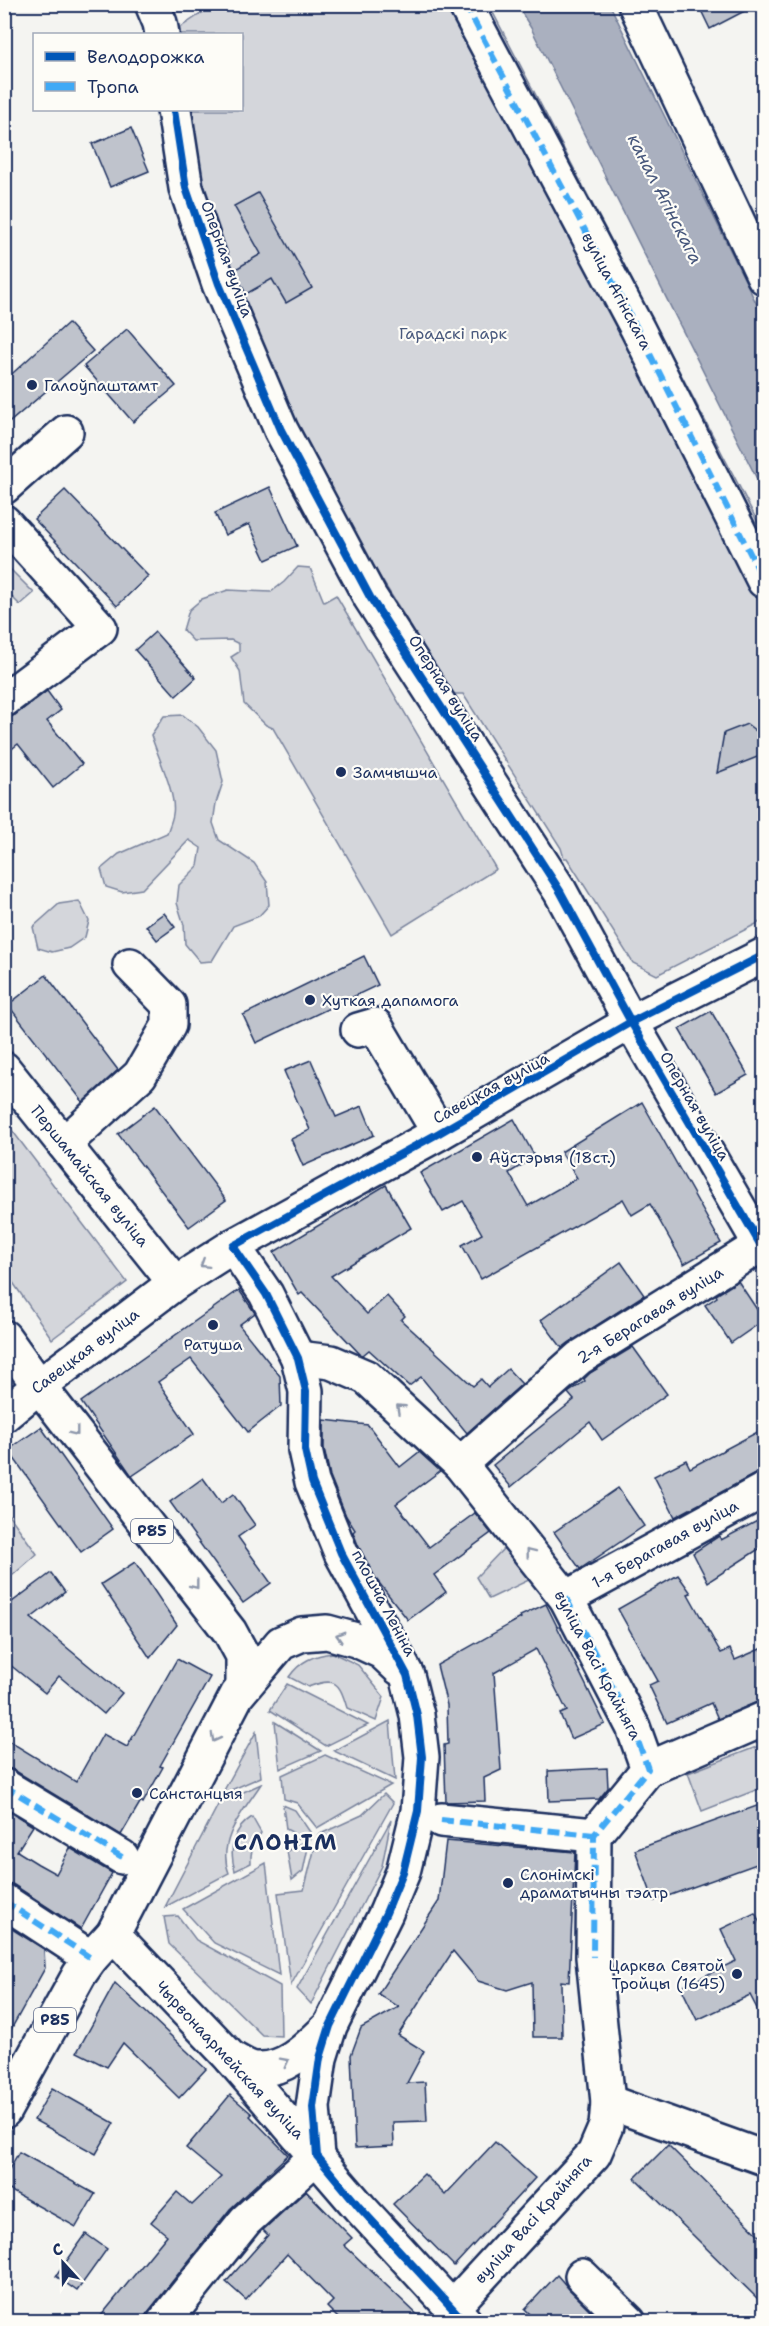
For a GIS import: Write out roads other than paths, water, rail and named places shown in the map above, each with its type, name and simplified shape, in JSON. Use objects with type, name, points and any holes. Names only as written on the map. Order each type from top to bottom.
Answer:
[{"type":"street","points":[[152,4],[162,33]]},
{"type":"street","name":"вуліца Агінскага","points":[[465,4],[637,328],[765,581]]},
{"type":"street","points":[[635,4],[765,278]]},
{"type":"street","name":"Оперная вуліца","points":[[174,111],[186,188],[219,284],[281,430],[370,597],[560,891],[631,1022],[763,1246]]},
{"type":"street","points":[[4,488],[66,432]]},
{"type":"street","points":[[4,522],[100,628],[4,700]]},
{"type":"street","name":"Савецкая вуліца","points":[[4,1415],[175,1283],[233,1246],[439,1133],[631,1022],[765,956]]},
{"type":"street","points":[[64,1144],[140,1075],[169,1025],[169,1005],[130,964]]},
{"type":"street","points":[[358,1030],[375,1025],[439,1133]]},
{"type":"street","name":"Першамайская вуліца","points":[[4,1069],[175,1283]]},
{"type":"street","name":"плошча Леніна","points":[[233,1246],[266,1294],[298,1358],[306,1391],[305,1450],[312,1482],[341,1553],[407,1675],[417,1715],[422,1757],[418,1811],[398,1882],[386,1913],[330,2026],[320,2058],[313,2107],[317,2156]]},
{"type":"street","name":"2-я Берагавая вуліца","points":[[460,1464],[579,1358],[763,1246]]},
{"type":"street","name":"Р85","points":[[4,1337],[39,1386],[230,1632],[243,1656],[243,1687]]},
{"type":"street","name":"вуліца Васі Крайняга","points":[[298,1358],[331,1362],[366,1377],[460,1464],[566,1598],[633,1727],[648,1769]]},
{"type":"street","name":"1-я Берагавая вуліца","points":[[566,1598],[765,1490]]},
{"type":"street","name":"плошча Леніна","points":[[113,1934],[243,1687],[281,1643],[302,1634],[327,1632],[356,1640],[382,1652],[407,1675]]},
{"type":"street","points":[[441,1820],[594,1835],[648,1769],[765,1719]]},
{"type":"street","points":[[4,1786],[122,1857]]},
{"type":"street","name":"вуліца Васі Крайняга","points":[[458,2315],[594,2154],[606,2126],[608,2102],[593,1957],[594,1835]]},
{"type":"street","points":[[4,1901],[91,1958]]},
{"type":"street","name":"Р85","points":[[4,2111],[91,1958],[113,1934]]},
{"type":"street","name":"Чырвонаармейская вуліца","points":[[113,1934],[231,2058],[360,2208],[458,2315]]},
{"type":"street","name":"плошча Леніна","points":[[231,2058],[255,2069],[273,2068],[300,2055],[330,2026]]},
{"type":"street","points":[[608,2102],[765,2158]]},
{"type":"street","points":[[164,2322],[245,2221],[317,2156]]},
{"type":"street","points":[[582,2276],[629,2322]]},
{"type":"water","name":"канал Агінскага","points":[[517,5],[610,5],[764,319],[764,493],[531,28]]},
{"type":"place","name":"Галоўпаштамт","points":[[32,385]]},
{"type":"place","name":"Замчышча","points":[[341,772]]},
{"type":"place","name":"Хуткая дапамога","points":[[310,1000]]},
{"type":"place","name":"Аўстэрыя (18ст.)","points":[[477,1157]]},
{"type":"place","name":"Ратуша","points":[[213,1325]]},
{"type":"place","name":"Санстанцыя","points":[[137,1793]]},
{"type":"place","name":"Слонімскі драматычны тэатр","points":[[508,1883]]},
{"type":"place","name":"Царква Святой Тройцы (1645)","points":[[737,1974]]},
{"type":"district","name":"СЛОНІМ","points":[[286,1842]]},
{"type":"park label","name":"Гарадскі парк","points":[[453,333]]}]
